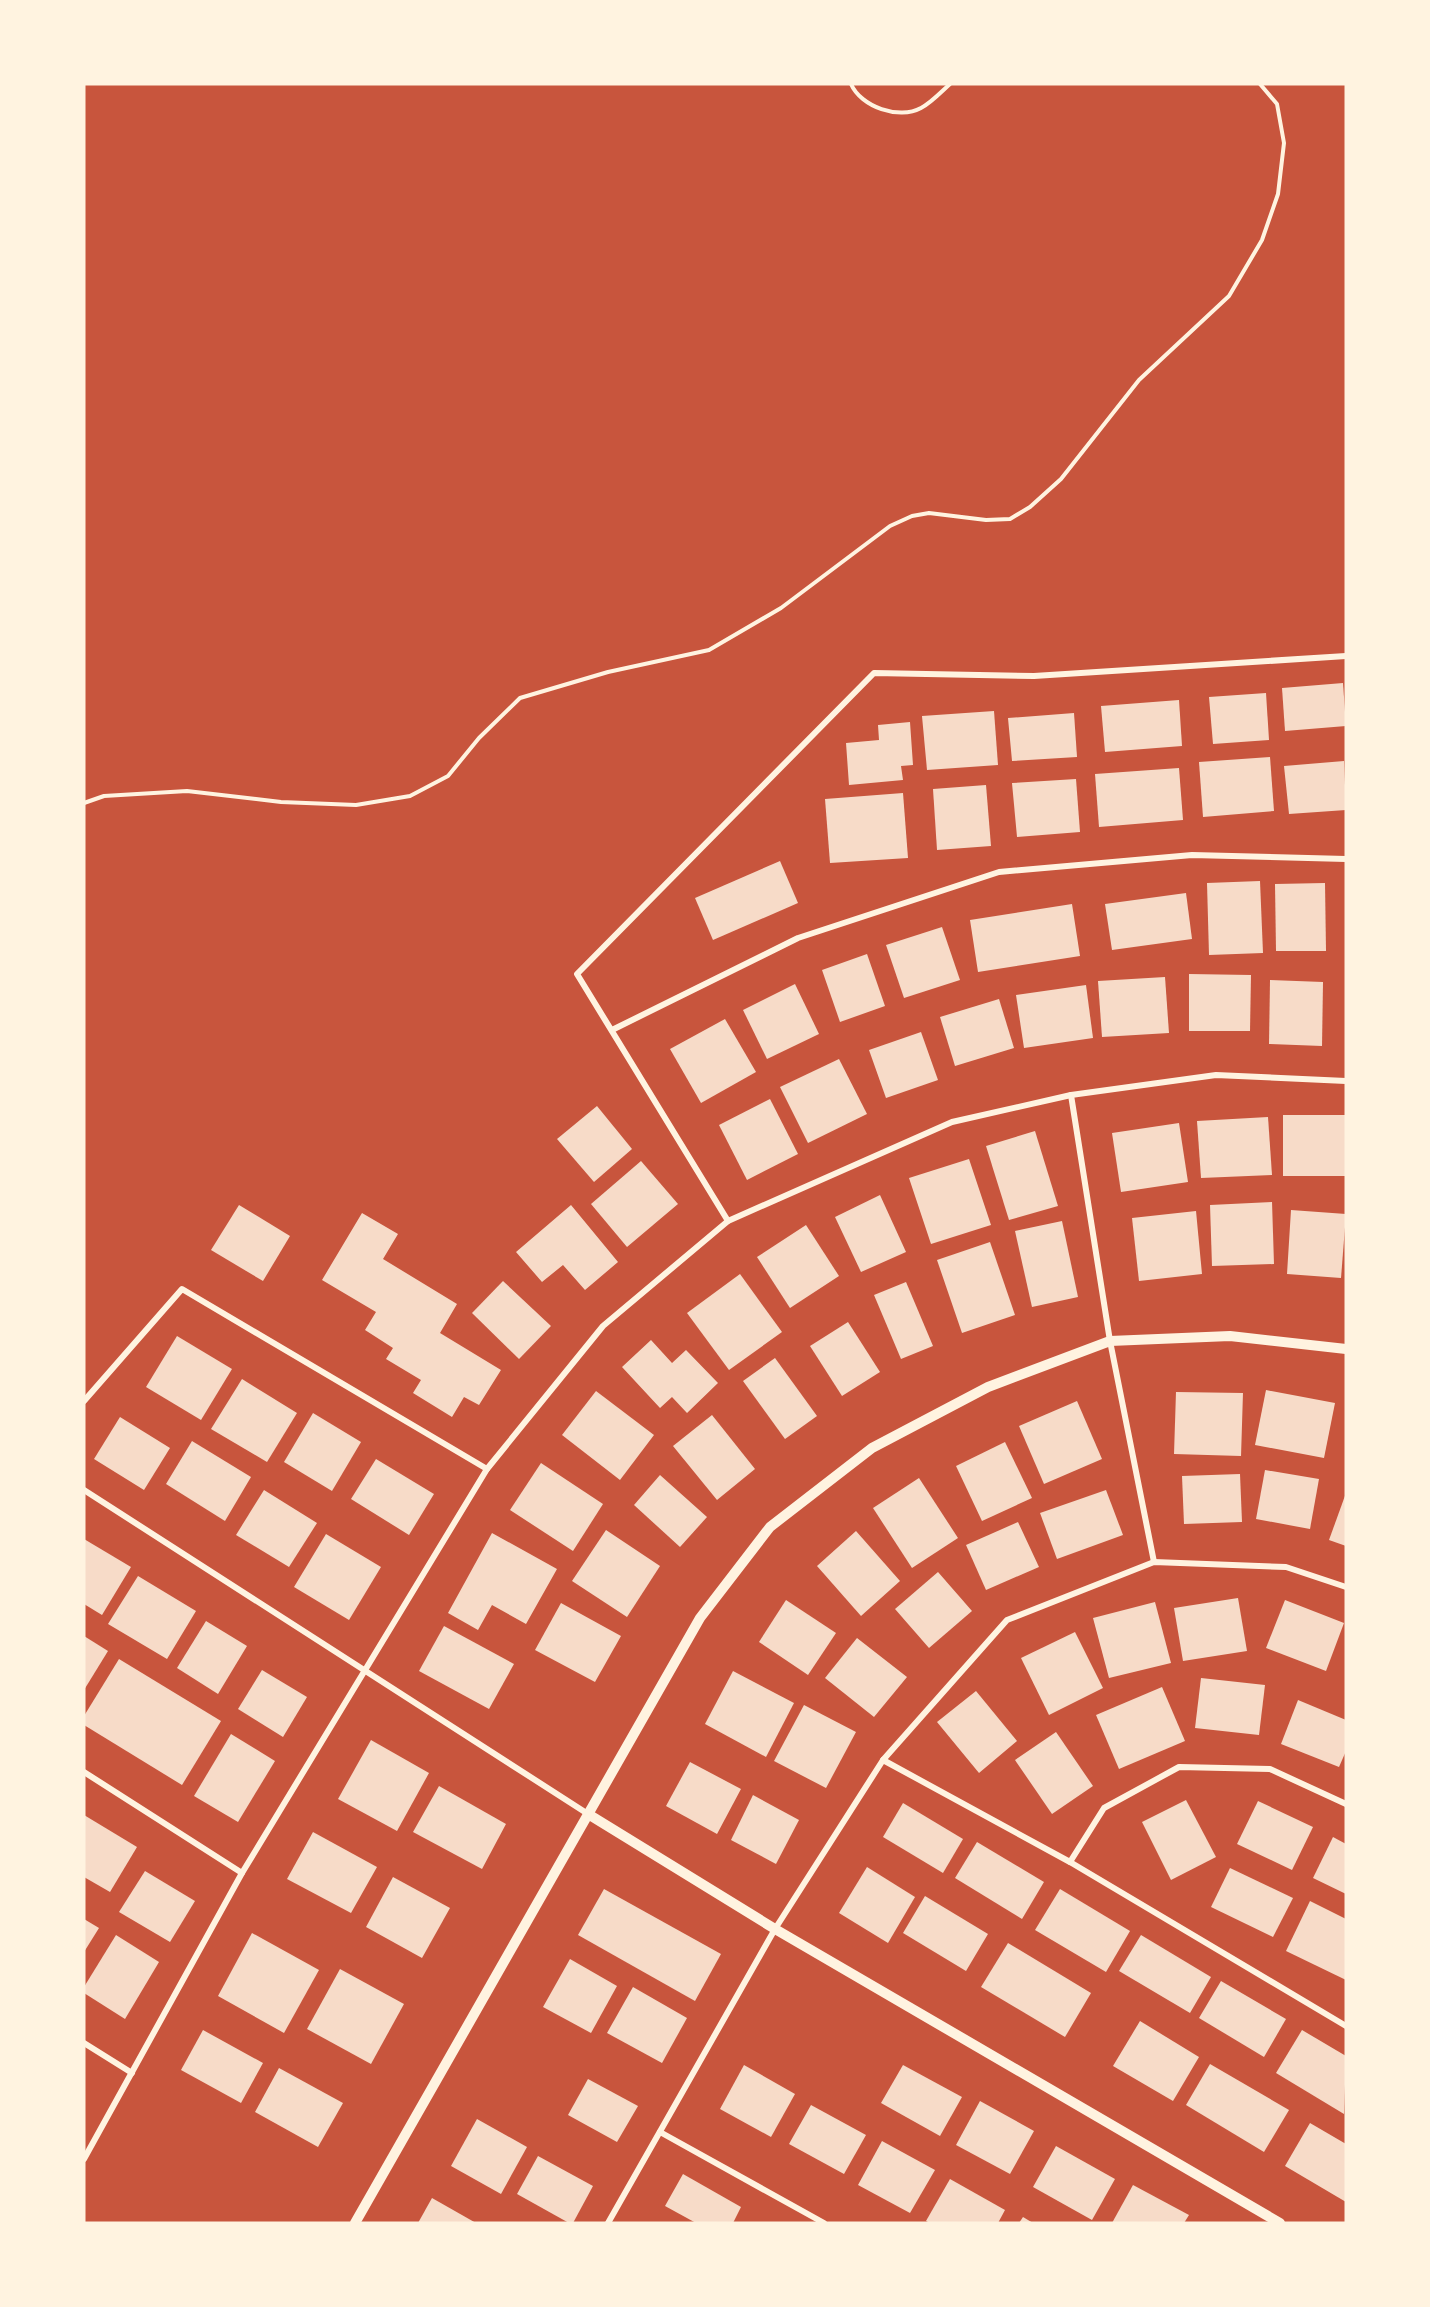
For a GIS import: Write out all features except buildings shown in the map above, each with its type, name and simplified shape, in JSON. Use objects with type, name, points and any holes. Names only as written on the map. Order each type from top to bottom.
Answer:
[{"type":"street","points":[[728,1221],[577,974],[874,673],[1034,676],[1346,656]]},
{"type":"street","points":[[612,1030],[798,938],[999,872],[1192,855],[1346,859]]},
{"type":"street","points":[[84,2159],[242,1874],[487,1468],[603,1326],[728,1221],[952,1122],[1071,1095],[1216,1075],[1346,1082]]},
{"type":"street","points":[[1071,1095],[1110,1341],[1154,1562]]},
{"type":"street","points":[[84,1401],[182,1289],[487,1468]]},
{"type":"street","points":[[355,2223],[700,1618],[770,1527],[872,1448],[988,1387],[1110,1341],[1230,1336],[1346,1349]]},
{"type":"street","points":[[84,1490],[588,1814],[775,1929],[1280,2223]]},
{"type":"street","points":[[608,2223],[775,1929],[883,1760],[1007,1620],[1154,1562],[1286,1567],[1346,1587]]},
{"type":"street","points":[[883,1760],[1070,1862],[1346,2026]]},
{"type":"street","points":[[1070,1862],[1104,1808],[1179,1767],[1270,1768],[1346,1804]]},
{"type":"street","points":[[84,1772],[242,1874]]},
{"type":"street","points":[[84,2043],[132,2073]]},
{"type":"street","points":[[660,2132],[824,2223]]},
{"type":"path","points":[[851,84],[855,93],[874,106],[901,114],[921,108],[950,84]]},
{"type":"path","points":[[84,802],[104,796],[187,790],[281,802],[356,805],[410,796],[448,776],[479,738],[520,698],[608,672],[709,650],[781,608],[897,522],[929,513],[986,520],[1010,519],[1030,507],[1060,479],[1140,380],[1228,296],[1262,240],[1278,194],[1284,143],[1277,104],[1260,84]]}]
